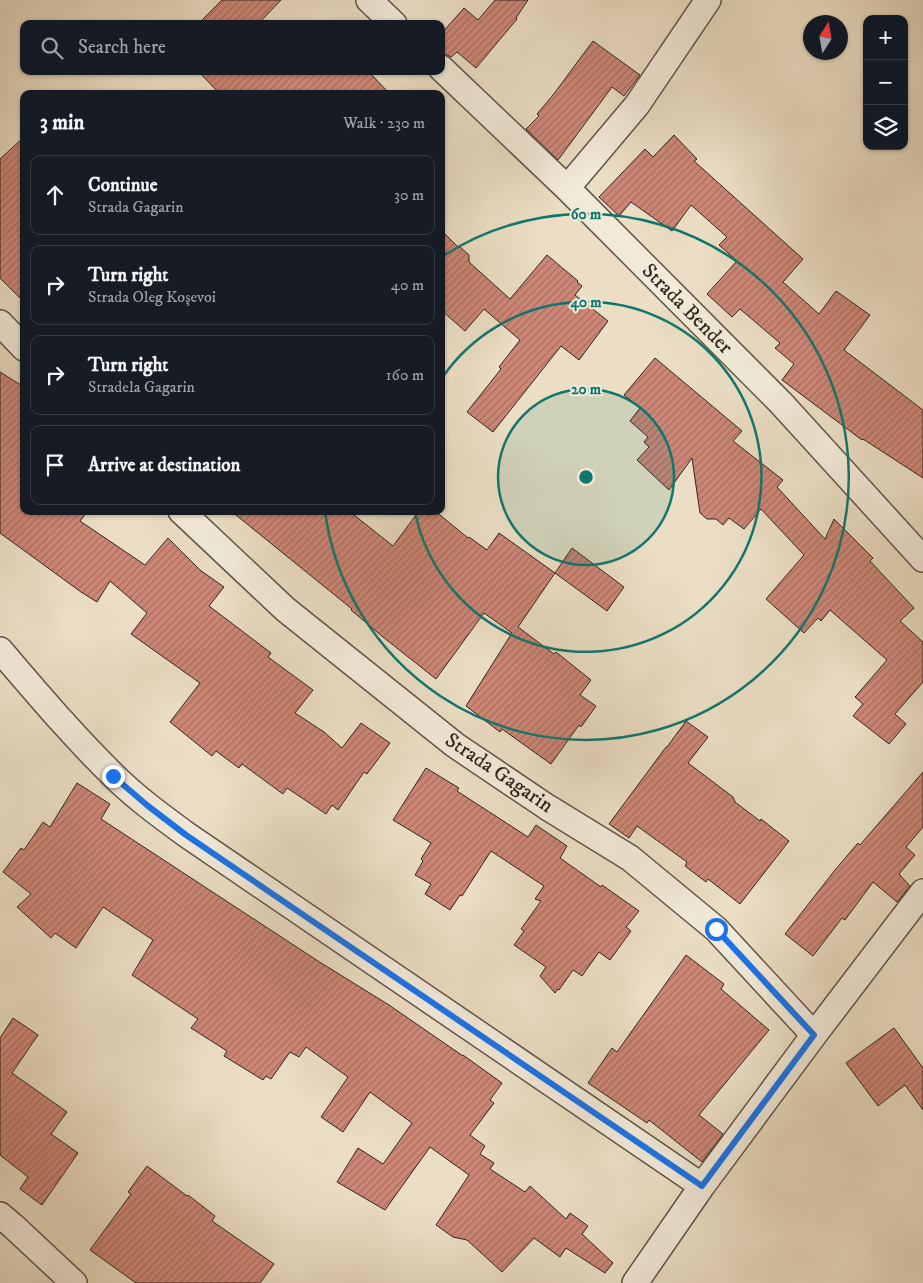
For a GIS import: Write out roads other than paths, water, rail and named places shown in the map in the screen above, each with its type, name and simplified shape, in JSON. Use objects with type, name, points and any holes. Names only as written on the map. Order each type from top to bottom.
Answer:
[{"type":"street","points":[[369,0],[390,20]]},
{"type":"street","points":[[567,188],[636,105],[708,0]]},
{"type":"street","name":"Strada Bender","points":[[445,72],[567,188],[781,404],[923,559]]},
{"type":"street","points":[[0,324],[20,344]]},
{"type":"street","name":"Strada Gagarin","points":[[186,515],[285,609],[455,745],[630,858],[695,911],[716,929],[814,1035]]},
{"type":"street","points":[[0,650],[64,724],[113,776],[148,806],[186,835],[702,1186]]},
{"type":"street","points":[[635,1283],[702,1186],[923,892]]},
{"type":"street","points":[[0,1215],[74,1283]]}]
